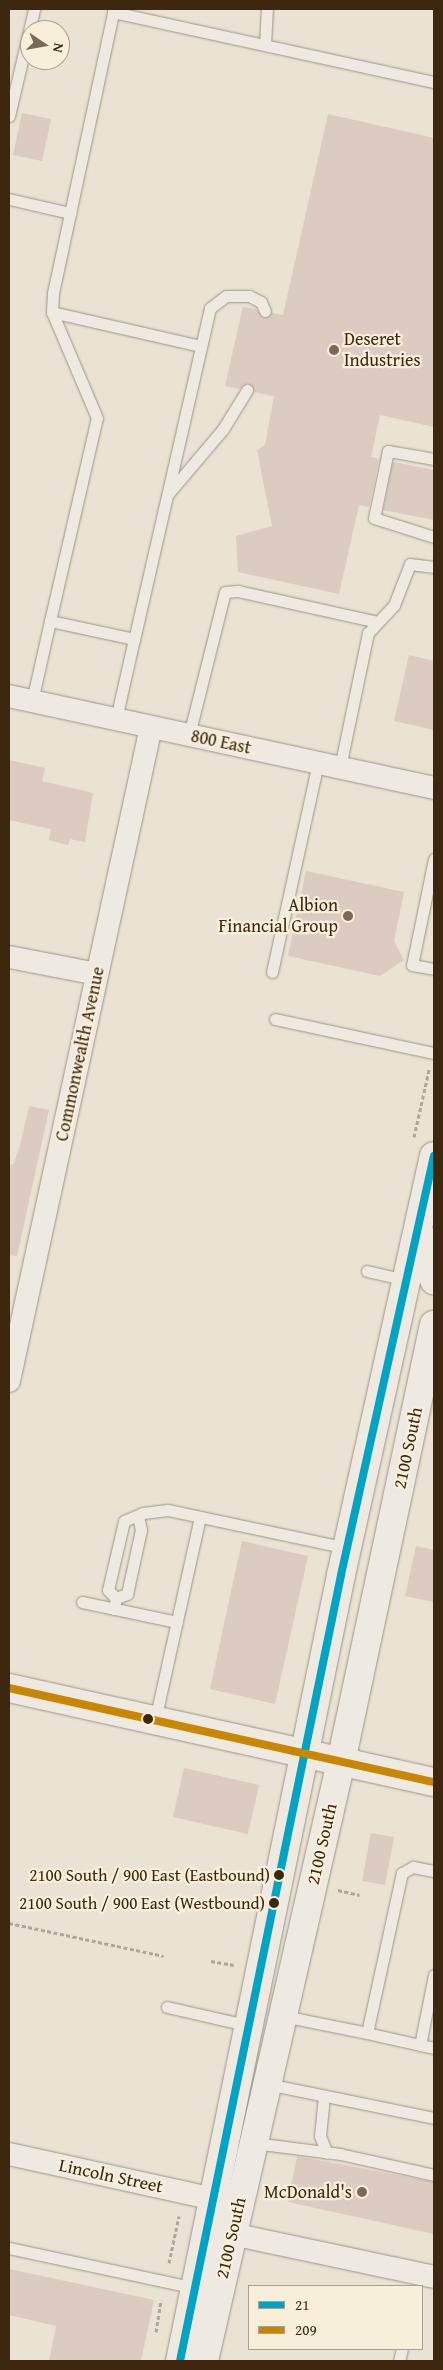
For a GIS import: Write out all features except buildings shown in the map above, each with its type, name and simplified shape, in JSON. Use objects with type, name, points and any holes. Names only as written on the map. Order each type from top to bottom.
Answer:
[{"type":"main road","name":"2100 South","points":[[180,2361],[252,2026],[304,1754],[347,1548],[434,1156]]},
{"type":"main road","points":[[434,1242],[430,1266],[434,1280]]},
{"type":"main road","points":[[394,1512],[384,1497],[385,1475],[419,1310],[406,1280]]},
{"type":"main road","name":"2100 South","points":[[204,2361],[341,1762],[434,1325]]},
{"type":"main road","points":[[9,1688],[434,1782]]},
{"type":"main road","points":[[214,2199],[223,2213],[218,2257],[223,2275]]},
{"type":"street","name":"800 East","points":[[9,696],[434,788]]},
{"type":"street","name":"Commonwealth Avenue","points":[[9,1381],[151,726]]},
{"type":"street","points":[[9,956],[97,974]]},
{"type":"street","name":"Lincoln Street","points":[[9,2154],[214,2199]]},
{"type":"street","points":[[232,2234],[422,2279]]},
{"type":"lane","points":[[9,116],[34,9]]},
{"type":"lane","points":[[265,45],[267,9]]},
{"type":"lane","points":[[32,701],[96,418],[52,312],[70,213],[113,12],[434,82]]},
{"type":"lane","points":[[9,199],[70,213]]},
{"type":"lane","points":[[116,719],[210,308],[226,296],[249,296],[262,302],[266,311]]},
{"type":"lane","points":[[52,312],[200,346]]},
{"type":"lane","points":[[167,495],[223,429],[247,390]]},
{"type":"lane","points":[[434,459],[388,451],[374,518],[434,537]]},
{"type":"lane","points":[[340,767],[368,633],[394,605],[410,564],[434,567]]},
{"type":"lane","points":[[189,735],[225,592],[238,590],[378,622]]},
{"type":"lane","points":[[50,621],[134,638]]},
{"type":"lane","points":[[272,972],[318,763]]},
{"type":"lane","points":[[434,859],[412,965],[434,970]]},
{"type":"lane","points":[[275,1019],[434,1053]]},
{"type":"lane","points":[[367,1271],[406,1280]]},
{"type":"lane","points":[[115,1604],[108,1590],[124,1521],[138,1516],[168,1510],[347,1548]]},
{"type":"lane","points":[[115,1604],[127,1594],[141,1530],[138,1516]]},
{"type":"lane","points":[[155,1720],[200,1517]]},
{"type":"lane","points":[[82,1602],[115,1604],[177,1622]]},
{"type":"lane","points":[[367,2033],[402,1872],[413,1867],[434,1871]]},
{"type":"lane","points":[[420,2045],[434,1976]]},
{"type":"lane","points":[[167,2007],[252,2026]]},
{"type":"lane","points":[[283,2016],[434,2048]]},
{"type":"lane","points":[[267,2084],[434,2118]]},
{"type":"lane","points":[[324,2096],[320,2136],[327,2153]]},
{"type":"lane","points":[[253,2142],[327,2153],[434,2175]]},
{"type":"lane","points":[[9,2248],[195,2288]]},
{"type":"path","points":[[337,1890],[359,1895]]},
{"type":"path","points":[[9,1923],[164,1956]]},
{"type":"path","points":[[211,1960],[234,1965]]},
{"type":"path","points":[[168,2266],[181,2210]]},
{"type":"path","points":[[156,2331],[162,2295]]},
{"type":"transit line","name":"21","points":[[180,2361],[341,1575],[434,1156]]},
{"type":"transit line","name":"209","points":[[9,1688],[434,1782]]},
{"type":"place","name":"Deseret Industries","points":[[334,350]]},
{"type":"place","name":"Albion Financial Group","points":[[348,916]]},
{"type":"place","name":"2100 South / 900 East (Eastbound)","points":[[279,1875]]},
{"type":"place","name":"2100 South / 900 East (Westbound)","points":[[274,1903]]},
{"type":"place","name":"McDonald's","points":[[362,2192]]}]
